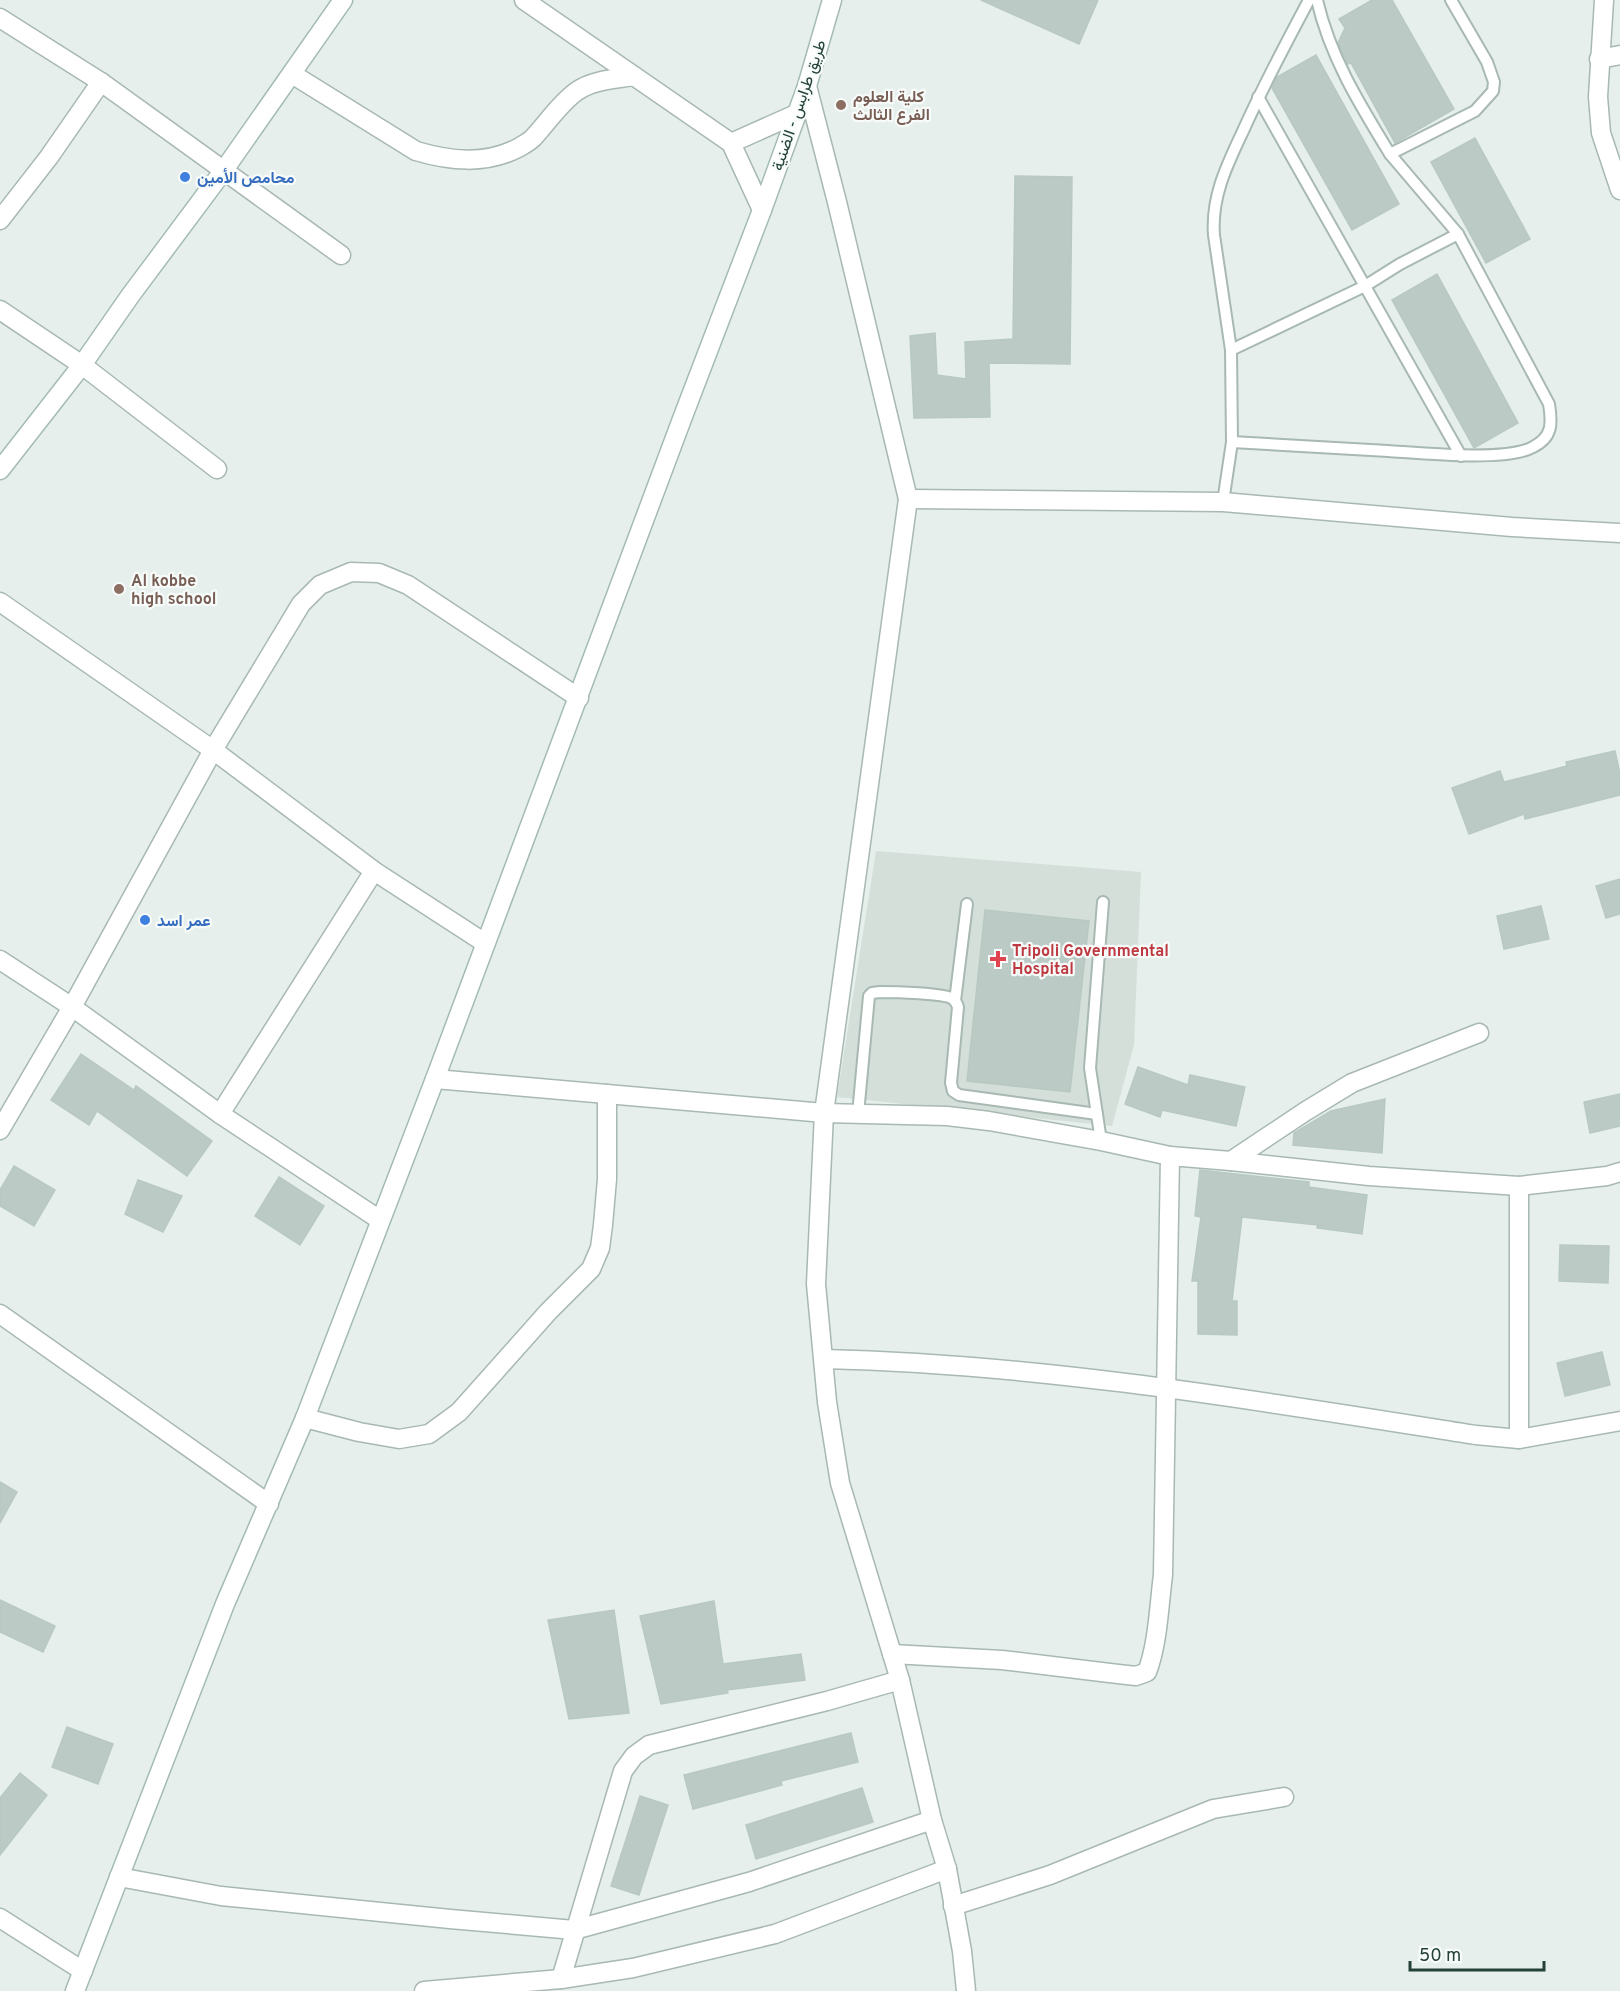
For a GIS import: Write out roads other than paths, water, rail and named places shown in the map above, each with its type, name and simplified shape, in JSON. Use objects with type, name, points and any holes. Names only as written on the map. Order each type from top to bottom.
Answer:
[{"type":"street","points":[[0,470],[82,365],[130,296],[224,170],[343,0]]},
{"type":"street","points":[[524,0],[731,143],[762,210]]},
{"type":"street","name":"طريق طرابس - الضنية","points":[[75,1991],[225,1604],[305,1418],[435,1079],[762,210],[807,86],[832,0]]},
{"type":"street","points":[[1604,0],[1598,97],[1601,133],[1620,190]]},
{"type":"street","points":[[0,18],[101,82],[341,255]]},
{"type":"street","points":[[1599,59],[1620,55]]},
{"type":"street","points":[[292,74],[416,151],[461,160],[483,159],[507,153],[531,140],[558,108],[578,90],[597,82],[634,76]]},
{"type":"street","points":[[0,220],[49,157],[101,82]]},
{"type":"street","points":[[807,86],[908,499],[824,1113],[816,1284],[826,1402],[840,1483],[900,1680],[932,1820],[947,1869],[962,1951],[966,1991]]},
{"type":"street","points":[[731,143],[796,114]]},
{"type":"street","points":[[0,310],[82,365],[217,469]]},
{"type":"street","points":[[908,499],[1223,502],[1512,527],[1620,533]]},
{"type":"street","points":[[0,1130],[72,1007],[213,750],[301,604],[320,585],[351,572],[379,573],[408,585],[579,698]]},
{"type":"street","points":[[0,602],[213,750],[374,871],[485,943]]},
{"type":"street","points":[[220,1114],[374,871]]},
{"type":"street","points":[[0,960],[72,1007],[220,1114],[380,1220]]},
{"type":"street","points":[[1231,1161],[1352,1083],[1479,1033]]},
{"type":"street","points":[[435,1079],[824,1113],[947,1116],[1101,1141],[1170,1156],[1369,1176],[1519,1186],[1607,1176],[1620,1172]]},
{"type":"street","points":[[305,1418],[359,1432],[399,1439],[429,1434],[459,1412],[548,1312],[591,1269],[600,1248],[603,1225],[607,1179],[607,1094]]},
{"type":"street","points":[[892,1654],[1002,1659],[1136,1676],[1147,1672],[1154,1644],[1163,1575],[1170,1156]]},
{"type":"street","points":[[1519,1186],[1519,1439]]},
{"type":"street","points":[[0,1314],[269,1503]]},
{"type":"street","points":[[824,1359],[897,1361],[1055,1375],[1165,1389],[1476,1436],[1519,1439],[1620,1421]]},
{"type":"street","points":[[561,1979],[623,1771],[634,1756],[649,1745],[827,1701],[900,1680]]},
{"type":"street","points":[[953,1906],[1050,1875],[1213,1809],[1284,1797]]},
{"type":"street","points":[[119,1877],[221,1896],[574,1930],[749,1882],[932,1820]]},
{"type":"street","points":[[424,1991],[561,1979],[633,1968],[775,1934],[947,1869]]},
{"type":"street","points":[[0,1918],[83,1971]]},
{"type":"lane","points":[[1223,502],[1232,442],[1231,350],[1213,218],[1222,178],[1258,97],[1309,0]]},
{"type":"lane","points":[[1232,442],[1461,456],[1515,453],[1533,448],[1546,437],[1552,422],[1549,404],[1458,234],[1390,154],[1349,86],[1321,20],[1317,0]]},
{"type":"lane","points":[[1390,154],[1475,111],[1493,91],[1492,72],[1451,0]]},
{"type":"lane","points":[[1258,97],[1461,456]]},
{"type":"lane","points":[[1231,350],[1365,286],[1400,264],[1458,234]]},
{"type":"lane","points":[[1101,1141],[1090,1068],[1103,902]]},
{"type":"lane","points":[[967,904],[956,1001],[958,1007],[951,1083],[953,1091],[959,1095],[1097,1114]]},
{"type":"lane","points":[[858,1114],[869,996],[880,992],[904,993],[952,998],[956,1001]]},
{"type":"place","name":"كلية العلوم الفرع الثالث","points":[[841,105]]},
{"type":"place","name":"محامص الأمين","points":[[185,177]]},
{"type":"place","name":"Al kobbe high school","points":[[119,589]]},
{"type":"place","name":"عمر اسد","points":[[145,920]]},
{"type":"place","name":"Tripoli Governmental Hospital","points":[[998,959]]}]
